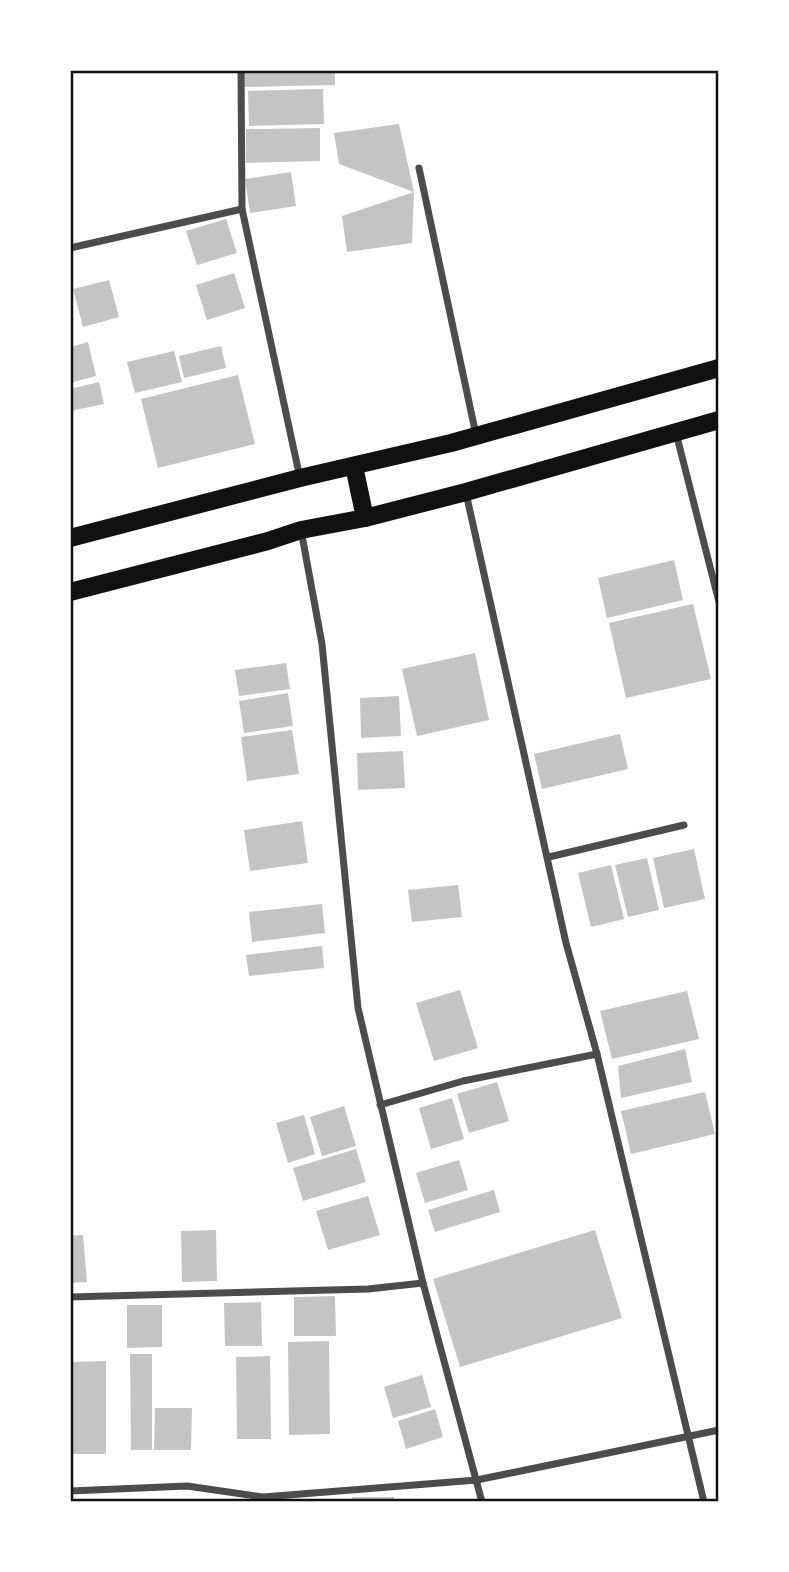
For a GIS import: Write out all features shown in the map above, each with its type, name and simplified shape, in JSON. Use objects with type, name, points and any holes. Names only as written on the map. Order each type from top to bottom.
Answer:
[{"type":"main road","points":[[70,538],[300,478],[476,436],[719,368]]},
{"type":"main road","points":[[70,592],[301,530],[365,518],[466,492],[719,420]]},
{"type":"main road","points":[[354,466],[365,518]]},
{"type":"street","points":[[241,70],[242,209],[300,478]]},
{"type":"street","points":[[419,168],[476,436]]},
{"type":"street","points":[[70,248],[242,209]]},
{"type":"street","points":[[676,432],[719,602]]},
{"type":"street","points":[[466,492],[566,943],[597,1054],[705,1502]]},
{"type":"street","points":[[301,530],[321,644],[358,1008],[423,1283],[482,1502]]},
{"type":"street","points":[[549,857],[684,825]]},
{"type":"street","points":[[380,1105],[463,1081],[597,1054]]},
{"type":"street","points":[[70,1297],[368,1289],[423,1283]]},
{"type":"street","points":[[70,1490],[187,1486],[263,1497],[477,1480],[719,1430]]},
{"type":"building","points":[[244,70],[335,70],[335,85],[244,87]]},
{"type":"building","points":[[323,89],[324,124],[249,126],[248,91]]},
{"type":"building","points":[[399,124],[414,192],[339,164],[334,133]]},
{"type":"building","points":[[320,128],[320,161],[246,163],[246,129]]},
{"type":"building","points":[[291,172],[296,206],[250,213],[245,179]]},
{"type":"building","points":[[414,192],[412,243],[347,252],[342,216]]},
{"type":"building","points":[[226,219],[237,253],[197,265],[186,231]]},
{"type":"building","points":[[234,273],[245,308],[207,320],[196,285]]},
{"type":"building","points":[[109,280],[119,317],[83,327],[73,289]]},
{"type":"building","points":[[88,342],[96,376],[70,383],[70,347]]},
{"type":"building","points":[[221,346],[226,368],[184,378],[179,356]]},
{"type":"building","points":[[174,351],[182,382],[135,393],[127,362]]},
{"type":"building","points":[[238,375],[255,444],[158,468],[141,399]]},
{"type":"building","points":[[99,382],[104,404],[70,411],[70,389]]},
{"type":"building","points":[[674,560],[683,600],[607,618],[598,578]]},
{"type":"building","points":[[693,604],[711,679],[626,698],[609,623]]},
{"type":"building","points":[[475,653],[489,720],[417,736],[402,669]]},
{"type":"building","points":[[286,663],[290,689],[239,696],[235,670]]},
{"type":"building","points":[[288,693],[293,726],[244,733],[239,701]]},
{"type":"building","points":[[399,696],[401,736],[361,738],[360,698]]},
{"type":"building","points":[[292,730],[299,774],[247,781],[241,737]]},
{"type":"building","points":[[620,734],[628,769],[542,789],[534,754]]},
{"type":"building","points":[[403,751],[405,788],[358,790],[357,753]]},
{"type":"building","points":[[302,821],[308,863],[250,871],[244,830]]},
{"type":"building","points":[[694,849],[705,899],[664,908],[653,858]]},
{"type":"building","points":[[647,858],[659,910],[628,917],[615,865]]},
{"type":"building","points":[[611,865],[624,919],[591,927],[578,873]]},
{"type":"building","points":[[458,885],[462,917],[412,922],[408,890]]},
{"type":"building","points":[[322,904],[325,933],[252,942],[249,912]]},
{"type":"building","points":[[322,946],[324,968],[249,976],[246,955]]},
{"type":"building","points":[[460,990],[478,1048],[434,1061],[416,1003]]},
{"type":"building","points":[[687,991],[699,1039],[612,1059],[600,1011]]},
{"type":"building","points":[[685,1049],[692,1082],[621,1098],[618,1066]]},
{"type":"building","points":[[497,1082],[509,1121],[469,1133],[457,1094]]},
{"type":"building","points":[[705,1092],[715,1134],[631,1154],[621,1111]]},
{"type":"building","points":[[452,1098],[464,1139],[431,1149],[419,1108]]},
{"type":"building","points":[[344,1106],[356,1146],[322,1156],[310,1117]]},
{"type":"building","points":[[304,1115],[315,1154],[288,1163],[276,1123]]},
{"type":"building","points":[[356,1149],[366,1182],[303,1201],[293,1168]]},
{"type":"building","points":[[459,1160],[468,1190],[425,1203],[416,1173]]},
{"type":"building","points":[[494,1190],[500,1212],[435,1232],[428,1210]]},
{"type":"building","points":[[368,1196],[380,1235],[328,1250],[316,1211]]},
{"type":"building","points":[[216,1230],[217,1281],[182,1282],[181,1231]]},
{"type":"building","points":[[595,1230],[622,1318],[460,1367],[433,1279]]},
{"type":"building","points":[[83,1235],[87,1282],[70,1283],[70,1236]]},
{"type":"building","points":[[335,1296],[336,1336],[294,1336],[294,1297]]},
{"type":"building","points":[[261,1302],[262,1346],[225,1346],[224,1303]]},
{"type":"building","points":[[127,1305],[162,1305],[162,1347],[127,1348]]},
{"type":"building","points":[[329,1341],[330,1434],[289,1435],[288,1342]]},
{"type":"building","points":[[130,1354],[152,1354],[152,1450],[131,1450]]},
{"type":"building","points":[[270,1356],[271,1439],[237,1439],[236,1357]]},
{"type":"building","points":[[106,1361],[106,1454],[70,1454],[70,1362]]},
{"type":"building","points":[[422,1375],[431,1407],[393,1418],[384,1387]]},
{"type":"building","points":[[155,1408],[192,1408],[191,1450],[154,1450]]},
{"type":"building","points":[[435,1409],[443,1437],[406,1449],[398,1421]]},
{"type":"building","points":[[352,1497],[394,1497],[394,1502],[352,1502]]}]
